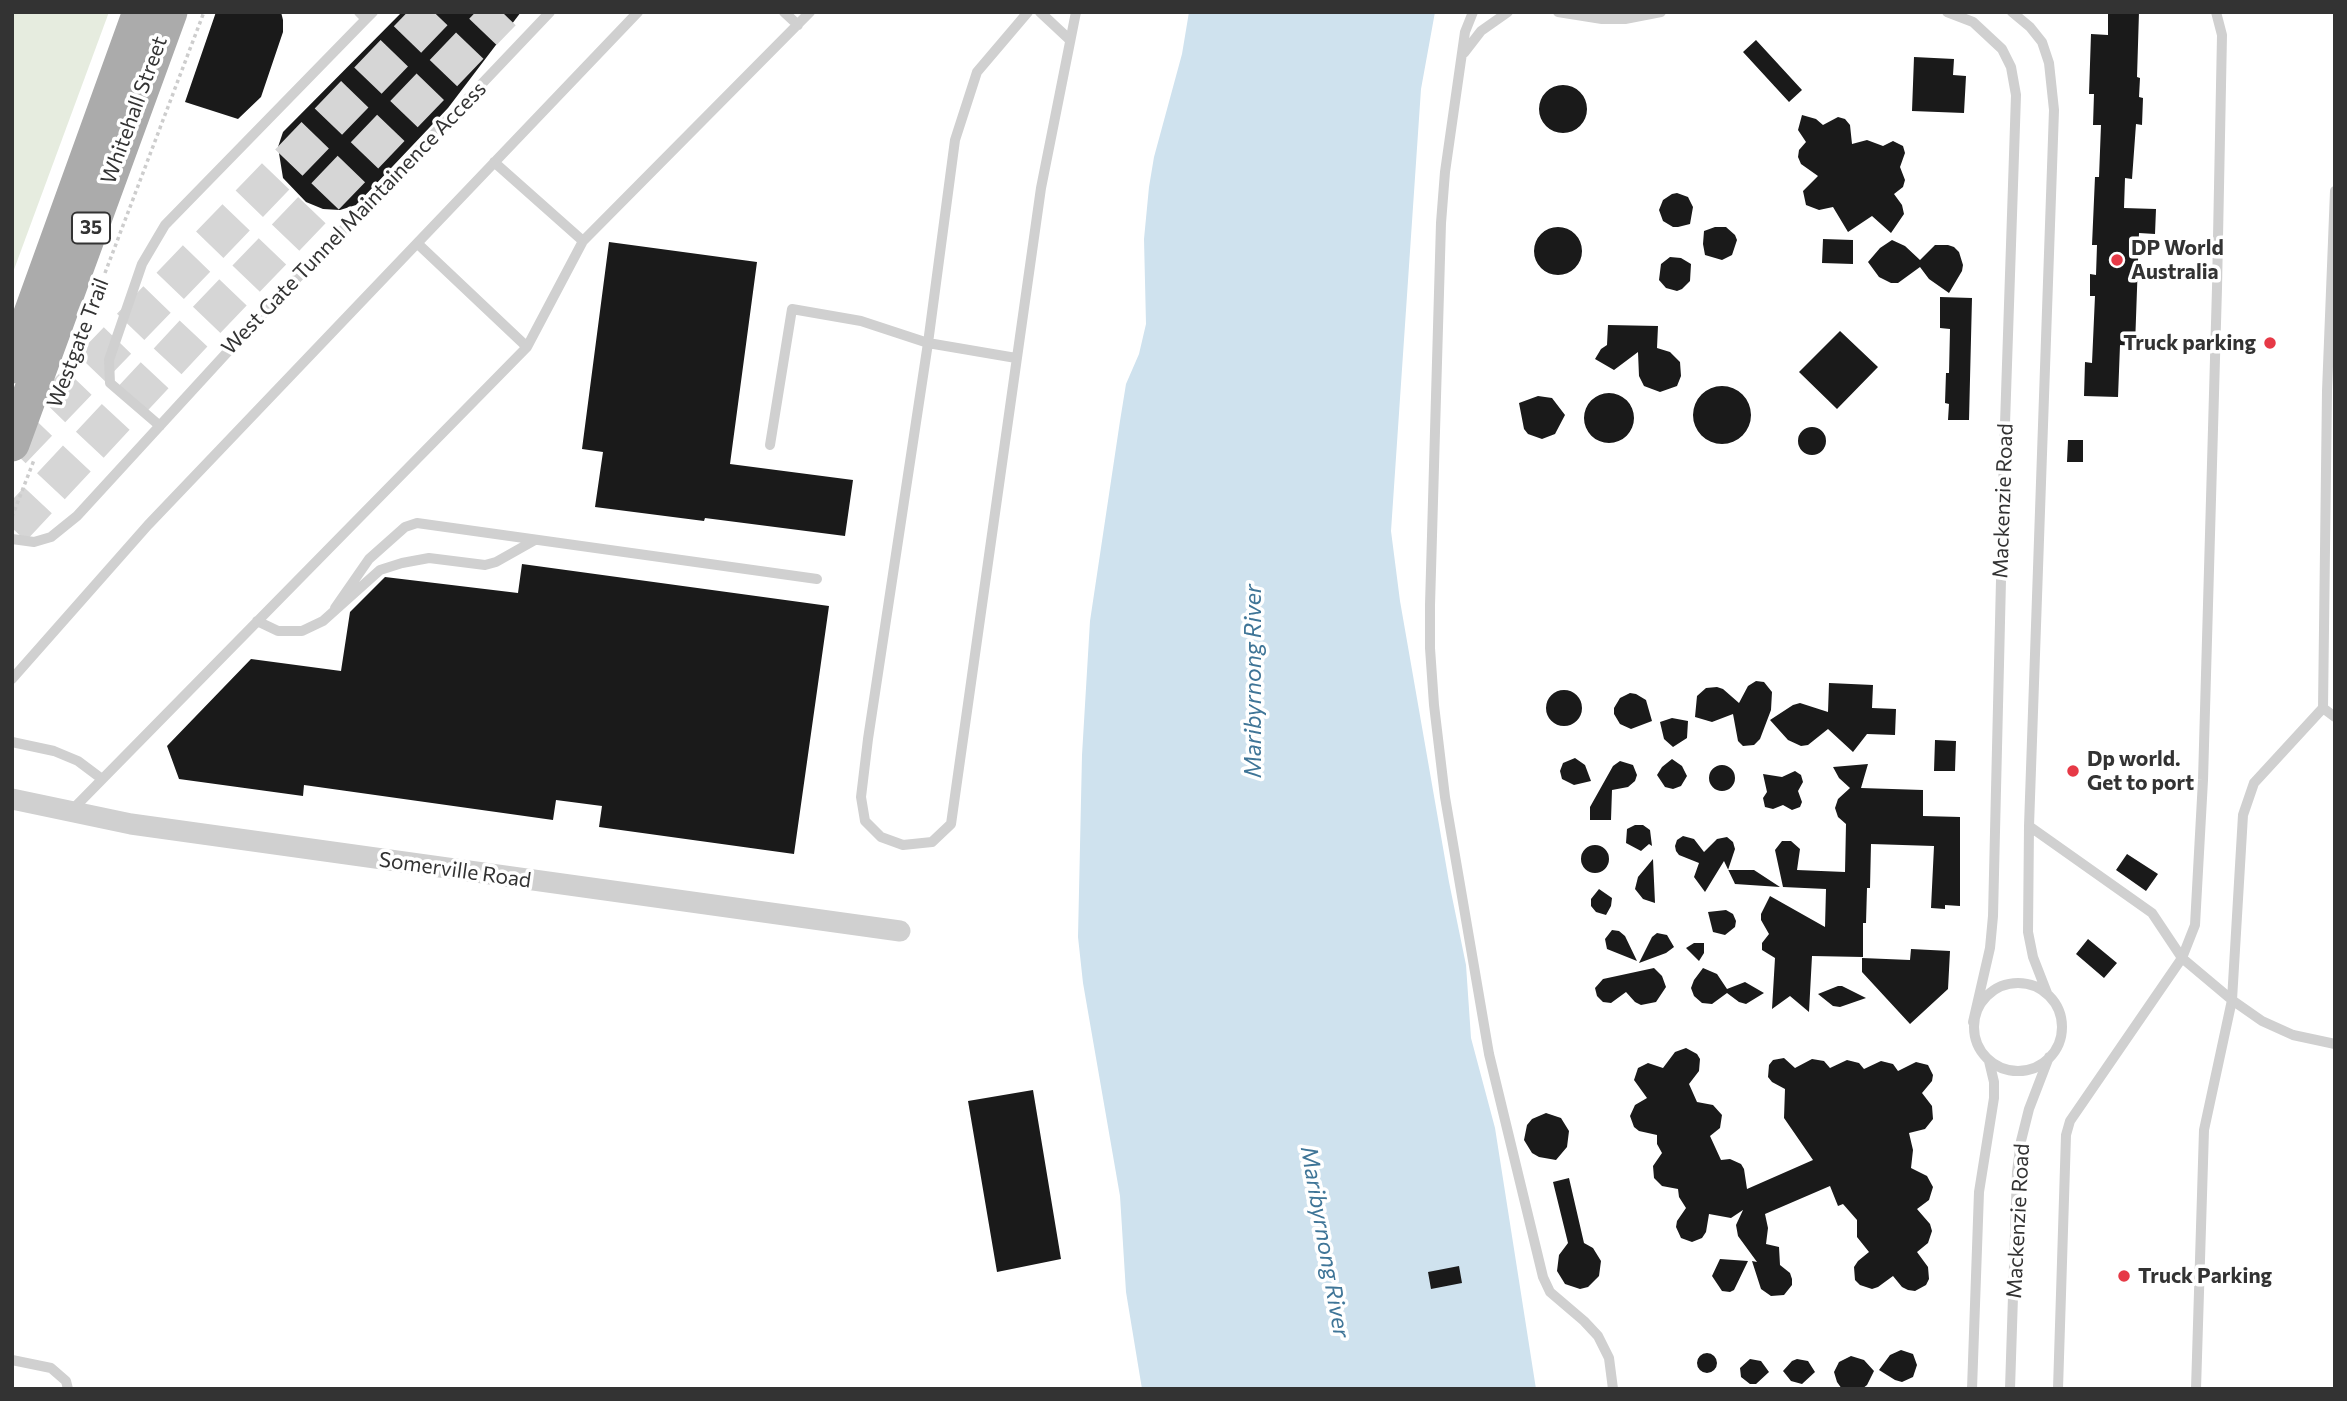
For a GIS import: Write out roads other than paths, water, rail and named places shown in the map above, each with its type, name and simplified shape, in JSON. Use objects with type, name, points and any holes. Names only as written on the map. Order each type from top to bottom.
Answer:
[{"type":"main road","name":"Whitehall Street","points":[[12,366],[140,12]]},
{"type":"main road","name":"Whitehall Street","points":[[24,448],[170,12]]},
{"type":"street","name":"Somerville Road","points":[[12,799],[131,824],[900,932]]},
{"type":"lane","name":"West Gate Tunnel Maintainence Access","points":[[12,540],[34,542],[51,537],[77,516],[550,12]]},
{"type":"lane","points":[[12,679],[148,525],[638,12]]},
{"type":"lane","points":[[784,12],[798,25]]},
{"type":"lane","points":[[70,812],[527,347],[583,241],[810,12]]},
{"type":"lane","points":[[1028,12],[977,72],[954,140],[929,343],[861,797],[865,821],[881,837],[903,845],[932,842],[951,824],[1041,188],[1076,12]]},
{"type":"lane","points":[[1040,12],[1070,40]]},
{"type":"lane","points":[[1473,12],[1465,32],[1445,172],[1441,223],[1430,627],[1434,705],[1445,797],[1489,1054],[1543,1277],[1550,1292],[1598,1336],[1609,1358],[1613,1389]]},
{"type":"lane","points":[[1463,55],[1481,31],[1508,12]]},
{"type":"lane","points":[[1558,12],[1584,18],[1625,19],[1661,12]]},
{"type":"lane","name":"Mackenzie Road","points":[[1947,12],[1973,22],[2002,50],[2011,67],[2016,95],[1993,916],[1990,948],[1973,1022]]},
{"type":"lane","name":"Mackenzie Road","points":[[2012,12],[2031,27],[2042,42],[2049,63],[2054,110],[2029,826],[2028,932],[2033,957],[2047,993]]},
{"type":"lane","points":[[2058,1389],[2066,1135],[2070,1121],[2182,958],[2194,925],[2203,780],[2222,35],[2216,12]]},
{"type":"lane","points":[[160,426],[110,383],[109,360],[142,264],[165,225],[366,15]]},
{"type":"lane","points":[[494,162],[583,241]]},
{"type":"lane","points":[[2196,1389],[2204,1130],[2232,1000],[2243,815],[2255,783],[2323,708],[2335,191]]},
{"type":"lane","points":[[418,244],[527,347]]},
{"type":"lane","points":[[770,445],[792,309],[861,321],[929,343],[1016,358]]},
{"type":"lane","points":[[335,608],[369,559],[405,527],[417,523],[817,579]]},
{"type":"lane","points":[[257,621],[278,631],[302,632],[323,621],[380,570],[429,558],[485,565],[496,562],[535,540]]},
{"type":"lane","points":[[2323,708],[2335,716]]},
{"type":"lane","points":[[12,742],[54,751],[78,761],[102,779]]},
{"type":"lane","points":[[2029,826],[2152,913],[2182,958],[2232,1000],[2262,1021],[2293,1035],[2335,1044]]},
{"type":"lane","points":[[2022,983],[2047,993],[2060,1013],[2061,1037],[2049,1058],[2039,1066],[2013,1071],[1989,1061],[1980,1050],[1974,1036],[1973,1022],[1984,997],[2008,984],[2022,983]]},
{"type":"lane","name":"Mackenzie Road","points":[[2010,1389],[2017,1172],[2029,1110],[2049,1058]]},
{"type":"lane","name":"Mackenzie Road","points":[[1972,1389],[1979,1192],[1994,1098],[1994,1082],[1989,1061]]},
{"type":"lane","points":[[12,1360],[51,1368],[66,1381],[68,1389]]},
{"type":"water","name":"Maribyrnong River","points":[[1189,12],[1435,12],[1421,89],[1391,531],[1400,601],[1466,965],[1471,1038],[1495,1128],[1536,1389],[1142,1389],[1126,1292],[1120,1196],[1083,983],[1078,937],[1082,755],[1090,621],[1126,384],[1139,354],[1146,324],[1144,239],[1149,187],[1154,157],[1182,54]]},
{"type":"tunnel","points":[[12,450],[434,12]]},
{"type":"tunnel","points":[[12,528],[195,332],[502,12]]},
{"type":"place","name":"DP World Australia","points":[[2117,260]]},
{"type":"place","name":"Truck parking","points":[[2270,343]]},
{"type":"place","name":"Dp world. Get to port","points":[[2073,771]]},
{"type":"place","name":"Truck Parking","points":[[2124,1276]]}]
